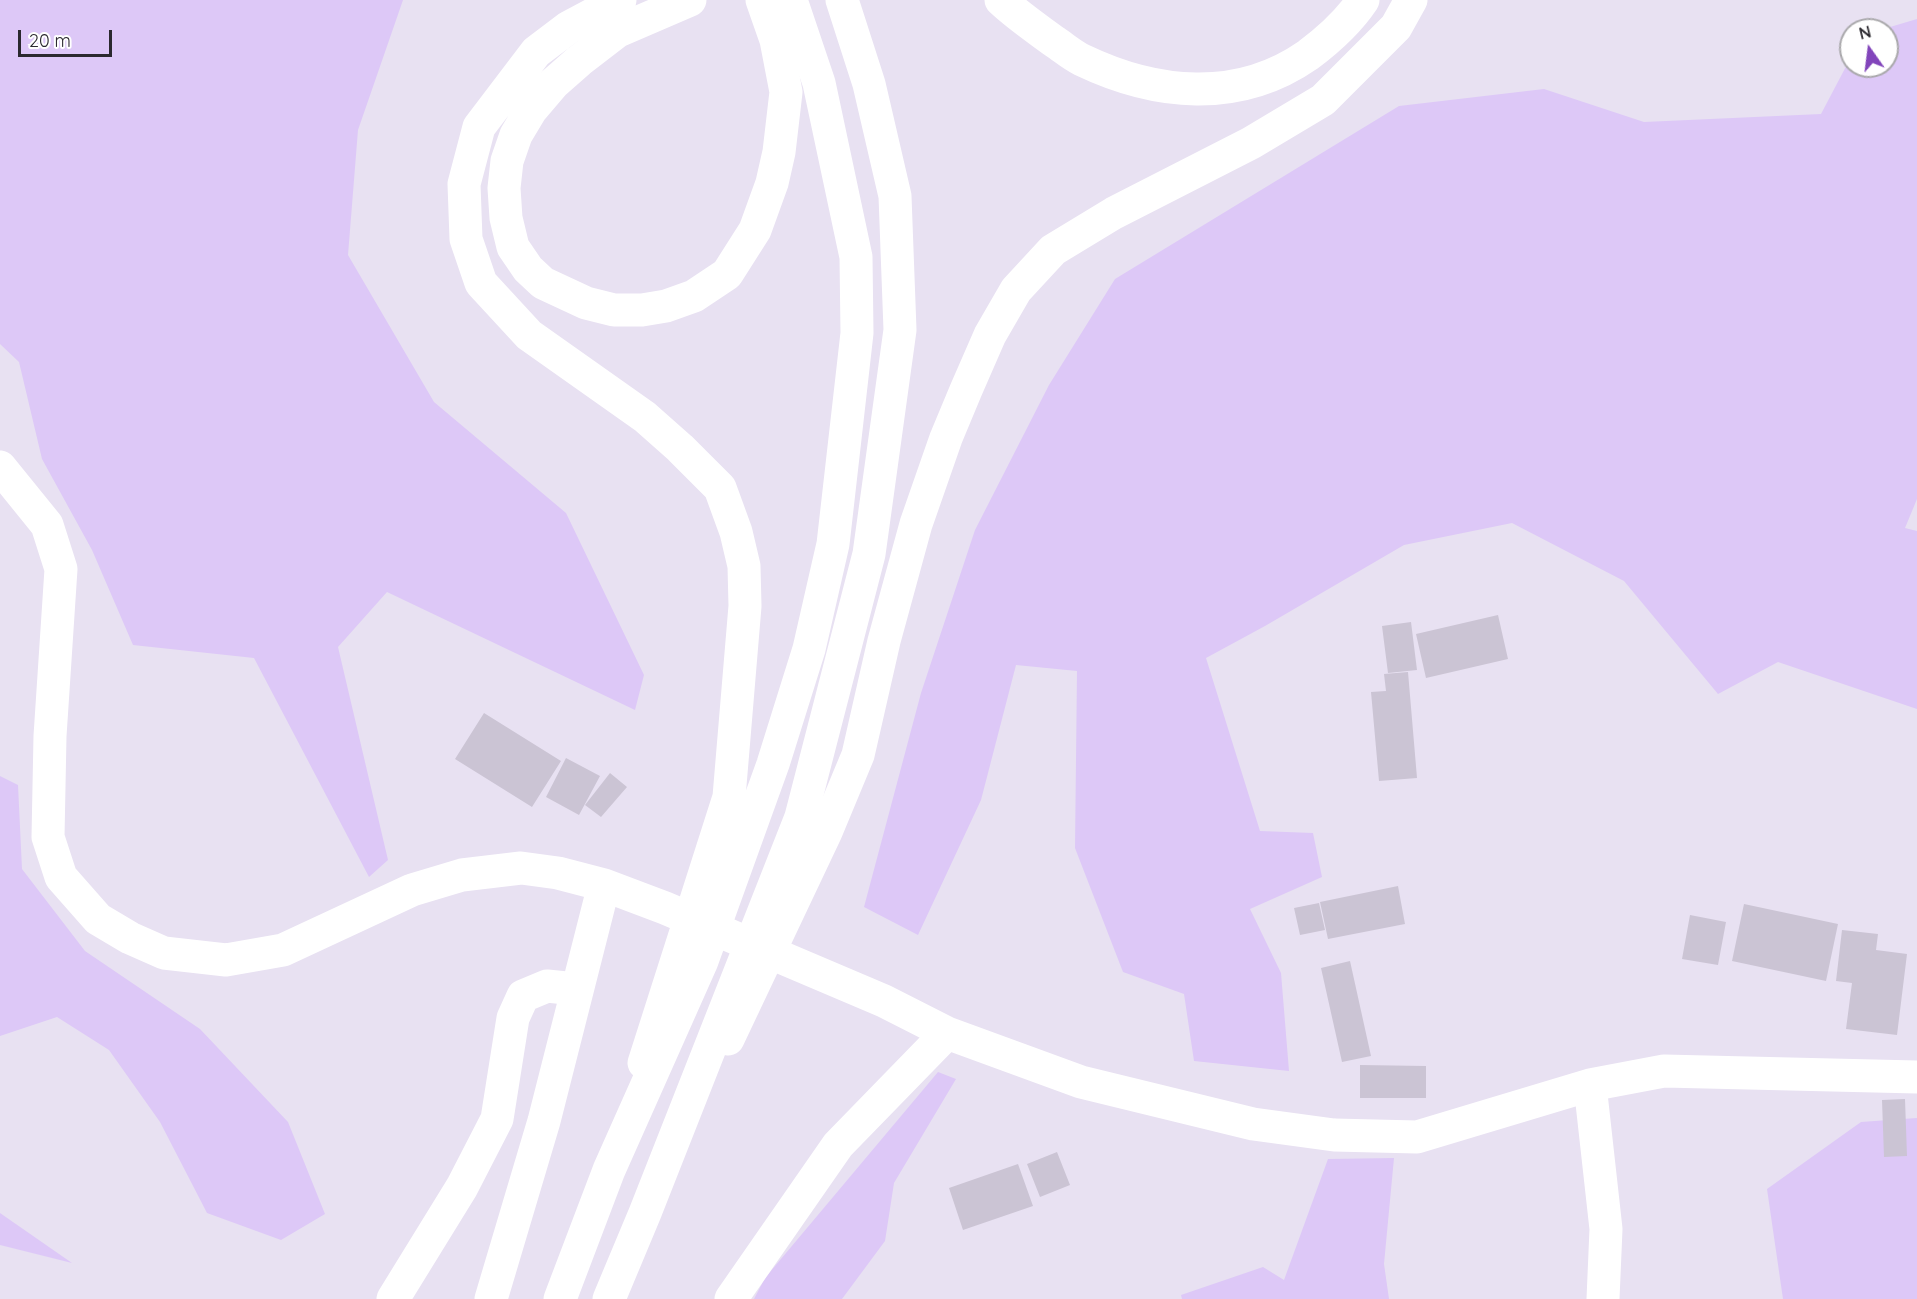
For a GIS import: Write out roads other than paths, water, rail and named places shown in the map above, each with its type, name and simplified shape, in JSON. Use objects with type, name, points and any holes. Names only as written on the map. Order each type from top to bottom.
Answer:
[{"type":"street","points":[[560,1299],[609,1170],[729,797],[745,606],[744,566],[736,532],[720,488],[645,417],[529,334],[481,283],[466,239],[464,184],[479,127],[536,52],[569,27],[620,0]]},
{"type":"street","points":[[685,2],[618,31],[554,83],[531,110],[516,135],[507,161],[504,188],[506,218],[513,247],[528,269],[543,283],[586,303],[614,310],[642,310],[666,306],[694,296],[727,274],[755,230],[772,183],[779,152],[786,92],[776,40],[762,0]]},
{"type":"street","points":[[609,1170],[702,961],[769,775],[809,649],[833,544],[857,333],[856,257],[819,83],[791,0]]},
{"type":"street","points":[[609,1299],[645,1214],[801,817],[869,554],[900,330],[895,196],[869,84],[842,0]]},
{"type":"street","points":[[1001,0],[1016,14],[1080,59],[1126,78],[1170,88],[1218,89],[1262,79],[1294,64],[1324,43],[1363,0]]},
{"type":"street","points":[[645,1214],[826,832],[858,755],[884,641],[916,524],[962,400],[990,335],[1016,290],[1053,250],[1114,213],[1251,143],[1323,100],[1396,27],[1411,0]]},
{"type":"street","points":[[0,467],[46,525],[61,569],[50,736],[48,837],[61,877],[98,919],[130,938],[164,953],[226,960],[283,950],[412,890],[462,875],[521,868],[558,873],[604,885],[884,1001],[947,1033],[1081,1082],[1253,1124],[1334,1135],[1417,1137],[1590,1085],[1664,1071],[1917,1077]]},
{"type":"street","points":[[491,1299],[544,1121],[604,885]]},
{"type":"street","points":[[393,1299],[462,1187],[498,1119],[513,1018],[524,996],[547,986],[576,990]]},
{"type":"street","points":[[731,1299],[838,1145],[947,1033]]},
{"type":"street","points":[[1590,1085],[1606,1229],[1603,1299]]}]
